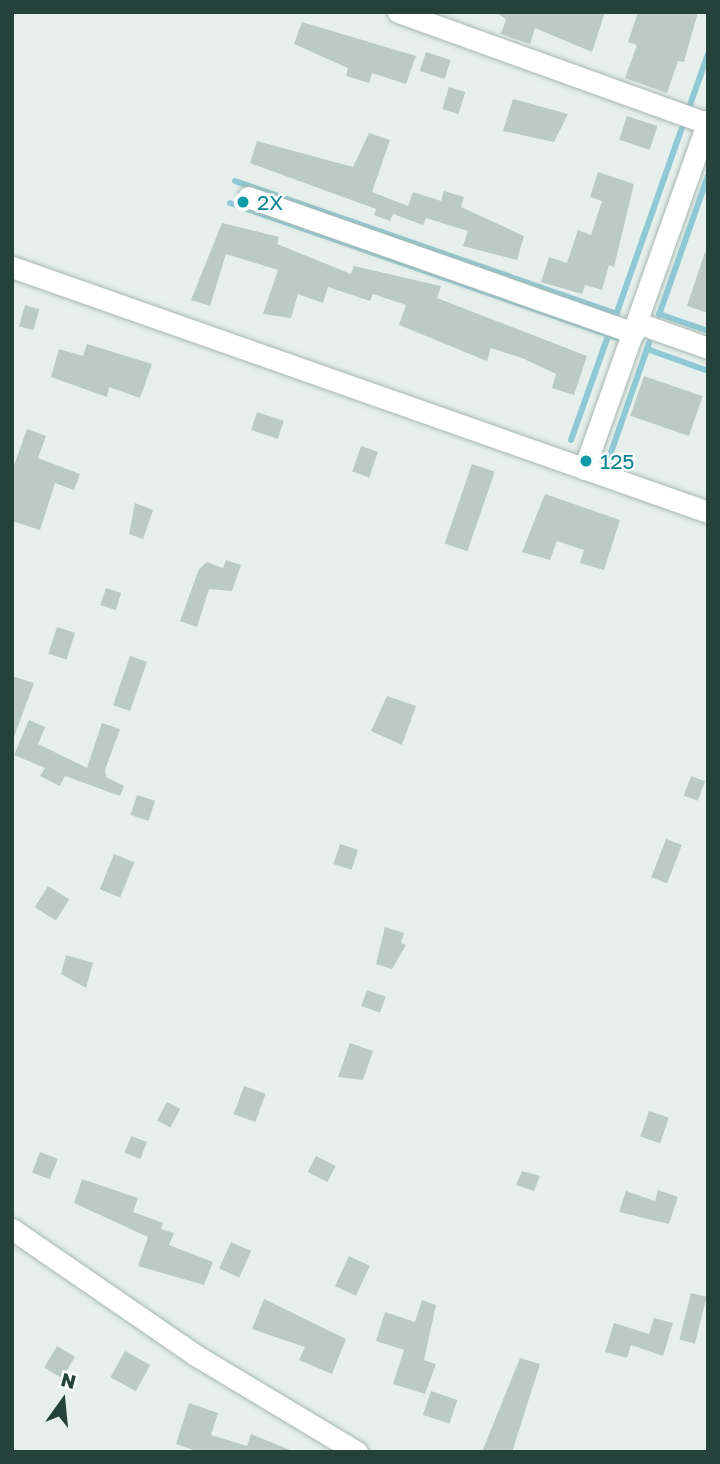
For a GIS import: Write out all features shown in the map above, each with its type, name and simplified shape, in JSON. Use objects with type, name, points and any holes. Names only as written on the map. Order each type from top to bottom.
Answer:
[{"type":"street","points":[[398,12],[707,121],[636,328],[583,469]]},
{"type":"street","points":[[248,197],[636,328],[708,348]]},
{"type":"street","points":[[12,267],[708,512]]},
{"type":"street","points":[[12,1228],[195,1355],[357,1452]]},
{"type":"building","points":[[495,12],[605,12],[592,52],[535,28],[530,44],[501,34],[506,19]]},
{"type":"building","points":[[638,12],[698,12],[684,62],[678,61],[667,93],[625,78],[637,45],[628,42]]},
{"type":"building","points":[[302,22],[416,56],[406,84],[372,73],[369,83],[346,76],[348,68],[294,44]]},
{"type":"building","points":[[426,52],[451,60],[445,79],[420,71]]},
{"type":"building","points":[[449,87],[465,92],[459,114],[442,109]]},
{"type":"building","points":[[513,99],[568,114],[554,142],[503,131]]},
{"type":"building","points":[[627,116],[657,126],[650,150],[619,140]]},
{"type":"building","points":[[369,133],[390,140],[372,192],[408,206],[413,192],[441,201],[444,191],[464,197],[461,207],[524,236],[517,260],[463,246],[468,231],[426,218],[423,225],[393,214],[390,221],[374,215],[376,209],[250,163],[257,141],[353,167]]},
{"type":"building","points":[[598,172],[634,184],[614,267],[609,265],[602,290],[585,285],[582,294],[541,282],[549,257],[567,263],[578,230],[591,235],[602,201],[590,197]]},
{"type":"building","points":[[222,223],[279,237],[277,244],[351,274],[354,266],[441,286],[437,298],[587,356],[574,395],[552,388],[556,374],[522,358],[491,348],[487,361],[399,325],[406,305],[373,294],[370,301],[328,287],[323,303],[298,294],[291,318],[263,314],[278,270],[226,254],[210,306],[191,300]]},
{"type":"building","points":[[705,252],[708,253],[708,313],[687,306]]},
{"type":"building","points":[[25,305],[39,309],[33,330],[19,326]]},
{"type":"building","points":[[87,344],[152,364],[140,398],[109,387],[107,397],[51,377],[59,349],[83,356]]},
{"type":"building","points":[[644,376],[703,396],[689,436],[630,416]]},
{"type":"building","points":[[257,412],[284,421],[278,439],[251,430]]},
{"type":"building","points":[[27,429],[46,436],[38,458],[80,474],[74,490],[55,483],[40,530],[12,521],[12,471]]},
{"type":"building","points":[[361,446],[378,452],[369,477],[352,472]]},
{"type":"building","points":[[472,464],[495,472],[467,551],[445,543]]},
{"type":"building","points":[[545,494],[620,520],[604,570],[580,563],[584,550],[557,541],[550,560],[522,552]]},
{"type":"building","points":[[135,503],[153,510],[143,539],[129,534]]},
{"type":"building","points":[[226,560],[241,565],[232,591],[209,589],[197,627],[180,621],[199,569],[207,562],[223,568]]},
{"type":"building","points":[[106,588],[121,593],[116,610],[100,605]]},
{"type":"building","points":[[57,627],[75,633],[66,660],[48,654]]},
{"type":"building","points":[[130,656],[147,662],[130,711],[113,705]]},
{"type":"building","points":[[12,676],[34,683],[14,737],[12,737]]},
{"type":"building","points":[[387,696],[416,706],[402,745],[371,731]]},
{"type":"building","points":[[29,720],[45,727],[38,744],[87,768],[102,723],[120,729],[105,770],[106,777],[124,786],[120,796],[65,776],[60,786],[40,776],[45,768],[14,755]]},
{"type":"building","points":[[691,776],[705,781],[698,801],[684,796]]},
{"type":"building","points":[[137,795],[155,801],[149,821],[131,815]]},
{"type":"building","points":[[666,839],[682,845],[667,883],[651,877]]},
{"type":"building","points":[[340,844],[358,850],[352,870],[334,864]]},
{"type":"building","points":[[114,854],[134,862],[120,897],[100,889]]},
{"type":"building","points":[[48,886],[69,899],[56,920],[35,907]]},
{"type":"building","points":[[385,927],[404,933],[401,943],[406,945],[392,969],[376,964]]},
{"type":"building","points":[[66,955],[93,963],[86,988],[61,974]]},
{"type":"building","points":[[367,990],[386,997],[380,1013],[361,1006]]},
{"type":"building","points":[[350,1043],[373,1051],[363,1080],[338,1077]]},
{"type":"building","points":[[244,1086],[266,1094],[255,1122],[234,1114]]},
{"type":"building","points":[[167,1102],[180,1109],[170,1128],[157,1121]]},
{"type":"building","points":[[649,1111],[669,1118],[660,1143],[640,1137]]},
{"type":"building","points":[[131,1136],[147,1142],[140,1159],[125,1153]]},
{"type":"building","points":[[40,1152],[58,1159],[50,1179],[32,1173]]},
{"type":"building","points":[[316,1156],[336,1166],[327,1182],[308,1172]]},
{"type":"building","points":[[522,1171],[540,1176],[534,1191],[516,1185]]},
{"type":"building","points":[[82,1179],[138,1198],[133,1212],[163,1223],[161,1229],[174,1233],[169,1245],[213,1262],[204,1285],[138,1266],[148,1237],[74,1203]]},
{"type":"building","points":[[658,1190],[678,1197],[669,1224],[619,1212],[626,1191],[655,1201]]},
{"type":"building","points":[[231,1242],[251,1251],[239,1277],[219,1268]]},
{"type":"building","points":[[349,1256],[370,1266],[356,1296],[335,1286]]},
{"type":"building","points":[[691,1293],[707,1297],[695,1343],[679,1340]]},
{"type":"building","points":[[264,1299],[346,1339],[332,1374],[299,1360],[305,1347],[252,1329]]},
{"type":"building","points":[[422,1300],[436,1305],[424,1360],[436,1364],[425,1394],[393,1384],[404,1350],[376,1341],[385,1312],[415,1322]]},
{"type":"building","points":[[654,1318],[673,1323],[663,1356],[631,1345],[627,1358],[605,1352],[614,1323],[649,1334]]},
{"type":"building","points":[[57,1346],[75,1357],[62,1378],[44,1367]]},
{"type":"building","points":[[125,1351],[150,1365],[136,1391],[110,1377]]},
{"type":"building","points":[[520,1358],[540,1364],[512,1452],[482,1452]]},
{"type":"building","points":[[431,1391],[457,1400],[449,1424],[423,1415]]},
{"type":"building","points":[[189,1403],[218,1413],[211,1435],[247,1446],[251,1434],[295,1452],[199,1452],[176,1444]]},
{"type":"waterway","points":[[690,105],[708,54]]},
{"type":"waterway","points":[[616,315],[682,128]]},
{"type":"waterway","points":[[659,315],[708,176]]},
{"type":"waterway","points":[[235,181],[616,314]]},
{"type":"waterway","points":[[230,203],[617,338]]},
{"type":"waterway","points":[[659,314],[708,331]]},
{"type":"waterway","points":[[571,440],[608,336]]},
{"type":"waterway","points":[[608,461],[649,343]]},
{"type":"waterway","points":[[647,349],[708,371]]},
{"type":"place","name":"2X","points":[[243,202]]},
{"type":"place","name":"125","points":[[586,461]]}]
